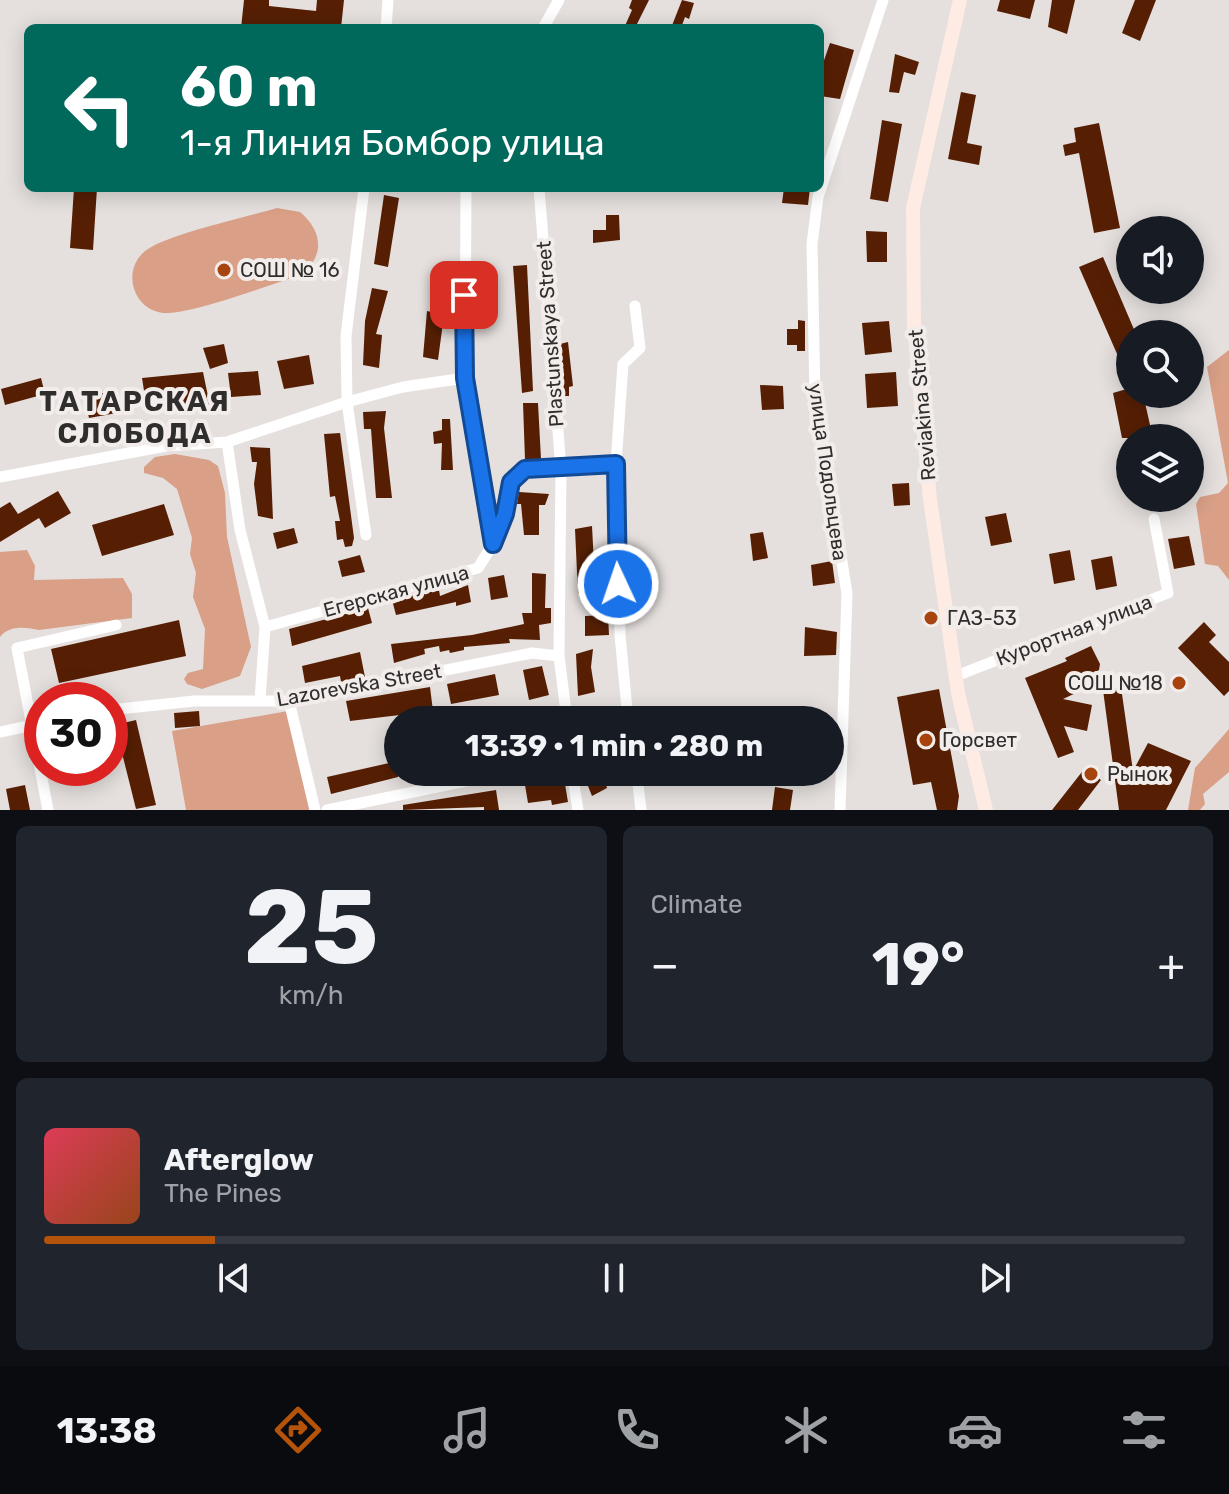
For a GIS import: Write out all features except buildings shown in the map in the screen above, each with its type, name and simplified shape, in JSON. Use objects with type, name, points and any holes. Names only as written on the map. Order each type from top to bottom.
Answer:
[{"type":"main road","name":"Reviakina Street","points":[[960,0],[913,208],[914,326],[930,499],[956,676],[986,810]]},
{"type":"street","points":[[386,24],[388,0]]},
{"type":"street","points":[[545,24],[559,0]]},
{"type":"street","name":"улица Подольцева","points":[[824,179],[883,0]]},
{"type":"street","points":[[364,192],[346,336],[347,402],[366,535]]},
{"type":"street","points":[[466,192],[465,378],[493,544]]},
{"type":"street","name":"Plastunskaya Street","points":[[539,192],[561,469],[559,656],[565,706]]},
{"type":"street","name":"улица Подольцева","points":[[820,192],[812,244],[815,397],[847,593],[840,810]]},
{"type":"street","points":[[627,706],[618,591],[616,464],[623,364],[640,348],[635,306]]},
{"type":"street","points":[[0,477],[166,446],[227,442],[347,402],[403,387],[465,378]]},
{"type":"street","points":[[227,442],[240,530],[265,627],[260,701]]},
{"type":"street","points":[[493,544],[505,514],[511,482],[525,469],[616,464]]},
{"type":"street","name":"Курортная улица","points":[[956,676],[1168,593],[1154,519]]},
{"type":"street","name":"Егерская улица","points":[[265,627],[478,568],[493,544]]},
{"type":"street","points":[[26,682],[17,648],[116,625]]},
{"type":"street","name":"Lazorevska Street","points":[[128,708],[170,703],[289,701],[532,653],[559,656]]},
{"type":"street","points":[[289,701],[315,810]]},
{"type":"street","points":[[0,732],[24,727]]},
{"type":"street","points":[[45,786],[48,810]]},
{"type":"street","points":[[327,810],[443,786]]},
{"type":"street","points":[[574,786],[578,810]]},
{"type":"street","points":[[638,786],[641,810]]},
{"type":"shaded area","points":[[277,208],[300,212],[314,228],[317,237],[317,254],[298,276],[181,312],[156,311],[139,298],[132,278],[134,267],[148,249],[191,232]]},
{"type":"shaded area","points":[[1229,350],[1229,580],[1218,566],[1205,564],[1197,512],[1204,512],[1204,496],[1219,493],[1228,483],[1207,367]]},
{"type":"shaded area","points":[[175,454],[209,460],[218,466],[225,493],[227,537],[251,647],[240,676],[202,689],[187,684],[184,679],[188,673],[203,669],[205,629],[193,597],[196,573],[190,554],[192,538],[177,489],[163,478],[144,473],[144,467],[155,457]]},
{"type":"shaded area","points":[[27,550],[35,566],[34,580],[123,578],[132,594],[132,618],[39,630],[18,628],[8,630],[0,637],[0,552]]},
{"type":"shaded area","points":[[294,710],[312,810],[186,810],[172,731]]},
{"type":"shaded area","points":[[1229,729],[1229,772],[1203,794],[1205,804],[1200,810],[1188,810],[1195,768]]},
{"type":"place","name":"СОШ № 16","points":[[224,270]]},
{"type":"place","name":"ГАЗ-53","points":[[931,618]]},
{"type":"place","name":"СОШ №18","points":[[1179,683]]},
{"type":"place","name":"Горсвет","points":[[926,740]]},
{"type":"place","name":"Рынок","points":[[1091,774]]},
{"type":"district","name":"ТАТАРСКАЯ СЛОБОДА","points":[[135,417]]},
{"type":"route","points":[[464,295],[465,378],[493,544],[505,514],[511,482],[525,469],[616,464],[618,584]]}]
